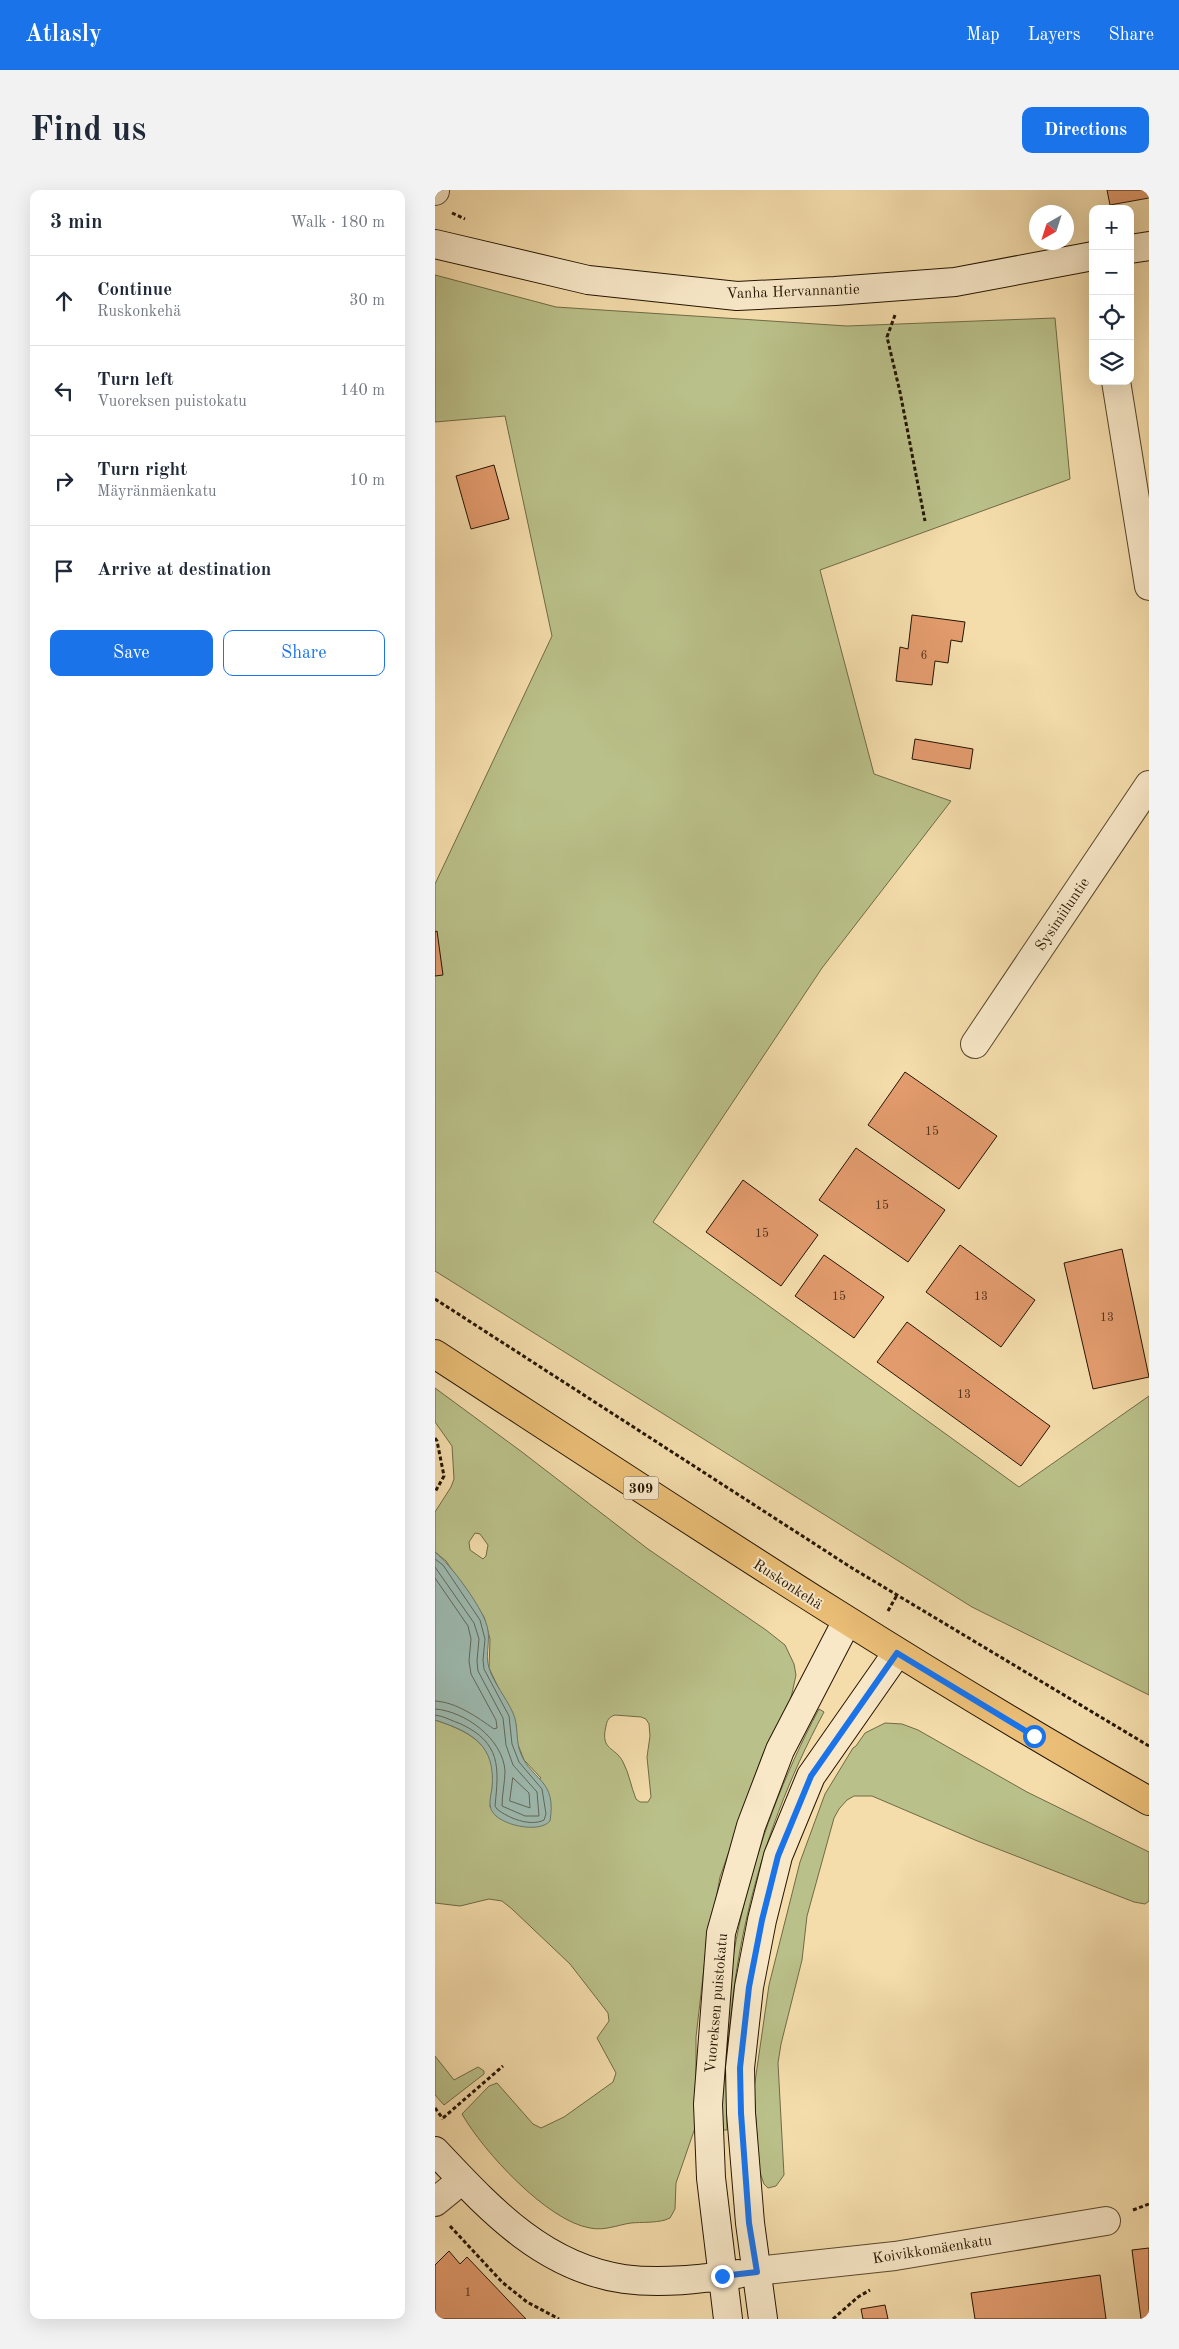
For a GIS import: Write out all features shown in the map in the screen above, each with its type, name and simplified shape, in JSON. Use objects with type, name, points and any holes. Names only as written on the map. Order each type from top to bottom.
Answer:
[{"type":"main road","name":"Ruskonkehä","points":[[435,1354],[897,1653],[1034,1736],[1149,1800]]},
{"type":"street","name":"Vanha Hervannantie","points":[[435,244],[588,280],[737,296],[955,282],[1089,257]]},
{"type":"street","points":[[1134,248],[1149,246]]},
{"type":"street","points":[[1117,385],[1149,586]]},
{"type":"street","name":"Sysimiiluntie","points":[[975,1044],[1149,785]]},
{"type":"street","name":"Vuoreksen puistokatu","points":[[728,2319],[711,2178],[708,2104],[721,1933],[751,1826],[780,1750],[847,1621]]},
{"type":"street","name":"Vuoreksen puistokatu","points":[[763,2319],[749,2223],[741,2113],[740,2068],[749,1987],[762,1920],[778,1856],[811,1776],[897,1653]]},
{"type":"street","name":"Koivikkomäenkatu","points":[[435,2151],[462,2180],[523,2236],[553,2257],[589,2272],[625,2279],[665,2281],[895,2256],[1106,2221]]},
{"type":"street","points":[[441,2212],[462,2180]]},
{"type":"path","points":[[438,197],[467,220]]},
{"type":"path","points":[[905,286],[887,338],[901,392],[925,521]]},
{"type":"path","points":[[435,1299],[852,1568],[1149,1746]]},
{"type":"path","points":[[435,1438],[444,1476],[435,1492]]},
{"type":"path","points":[[439,2122],[503,2066]]},
{"type":"path","points":[[435,2108],[443,2118]]},
{"type":"path","points":[[441,2212],[502,2282],[527,2302],[559,2319]]},
{"type":"green space","points":[[435,275],[556,307],[847,326],[1055,318],[1070,479],[820,570],[874,774],[951,801],[822,968],[653,1222],[1019,1487],[1149,1396],[1149,1695],[972,1607],[435,1271],[435,884],[552,636],[505,416],[435,422]]},
{"type":"green space","points":[[435,1388],[648,1549],[766,1630],[785,1645],[794,1664],[796,1675],[789,1707],[739,1823],[720,1877],[705,1959],[696,2037],[696,2125],[676,2183],[675,2209],[670,2218],[665,2220],[631,2223],[601,2229],[573,2223],[536,2199],[518,2182],[485,2146],[462,2114],[489,2086],[497,2083],[533,2124],[541,2128],[564,2117],[613,2082],[616,2073],[597,2038],[609,2021],[608,2013],[570,1964],[512,1909],[502,1901],[489,1899],[460,1906],[435,1903],[435,1720],[473,1737],[487,1751],[493,1771],[490,1807],[541,1778],[524,1760],[517,1742],[516,1725],[489,1668],[490,1639],[484,1617],[446,1561],[435,1552],[435,1512],[454,1479],[452,1446],[435,1422]],"holes":[[[475,1533],[480,1534],[488,1545],[486,1556],[483,1559],[470,1550],[469,1542]],[[615,1715],[641,1717],[646,1719],[649,1724],[650,1736],[647,1757],[651,1797],[648,1802],[640,1802],[636,1799],[623,1762],[605,1740],[607,1722]]]},
{"type":"green space","points":[[819,1709],[824,1712],[800,1761],[779,1811],[761,1863],[747,1915],[737,1967],[730,2021],[727,2075],[727,2130],[721,2130],[721,2074],[725,2020],[732,1966],[742,1913],[756,1861],[773,1810],[794,1759]]},
{"type":"green space","points":[[885,1723],[902,1724],[918,1730],[1027,1792],[1149,1852],[1149,1901],[1145,1904],[1134,1902],[975,1840],[872,1796],[854,1796],[847,1800],[834,1818],[807,1916],[802,1960],[778,2063],[784,2175],[776,2186],[768,2188],[764,2184],[759,2170],[754,2089],[769,1985],[800,1862],[825,1794],[853,1748],[865,1733]]},
{"type":"green space","points":[[435,2056],[454,2080],[478,2067],[484,2071],[484,2074],[444,2105],[435,2095]]},
{"type":"water","points":[[435,1552],[463,1584],[485,1620],[488,1633],[487,1656],[489,1668],[513,1713],[521,1754],[531,1770],[547,1788],[550,1797],[550,1821],[545,1825],[537,1827],[520,1826],[511,1824],[496,1816],[490,1806],[492,1773],[490,1761],[485,1751],[479,1742],[470,1735],[435,1720]]},
{"type":"building","points":[[1107,190],[1149,190],[1149,198],[1110,205]]},
{"type":"building","points":[[494,465],[509,519],[471,529],[456,476]]},
{"type":"building","points":[[912,615],[965,622],[962,642],[951,640],[948,663],[935,661],[932,685],[896,681],[900,647],[908,649]]},
{"type":"building","points":[[915,739],[973,749],[970,769],[912,759]]},
{"type":"building","points":[[437,931],[443,975],[435,976],[435,932]]},
{"type":"building","points":[[905,1072],[997,1136],[959,1189],[868,1125]]},
{"type":"building","points":[[856,1148],[945,1210],[908,1262],[819,1200]]},
{"type":"building","points":[[743,1180],[818,1235],[781,1286],[706,1232]]},
{"type":"building","points":[[960,1245],[1035,1300],[1001,1347],[926,1292]]},
{"type":"building","points":[[1122,1249],[1149,1377],[1093,1389],[1064,1263]]},
{"type":"building","points":[[824,1255],[884,1297],[854,1338],[795,1296]]},
{"type":"building","points":[[907,1322],[1050,1426],[1021,1466],[877,1362]]},
{"type":"building","points":[[1149,2248],[1149,2319],[1141,2319],[1132,2250]]},
{"type":"building","points":[[449,2251],[460,2264],[467,2257],[526,2319],[435,2319],[435,2265]]},
{"type":"building","points":[[1100,2275],[1106,2319],[975,2319],[971,2293]]},
{"type":"building","points":[[885,2305],[888,2319],[863,2319],[861,2309]]},
{"type":"route","points":[[722,2276],[757,2272],[749,2223],[741,2113],[740,2068],[743,2039],[749,1987],[762,1920],[778,1856],[811,1776],[897,1653],[1034,1736]]}]
